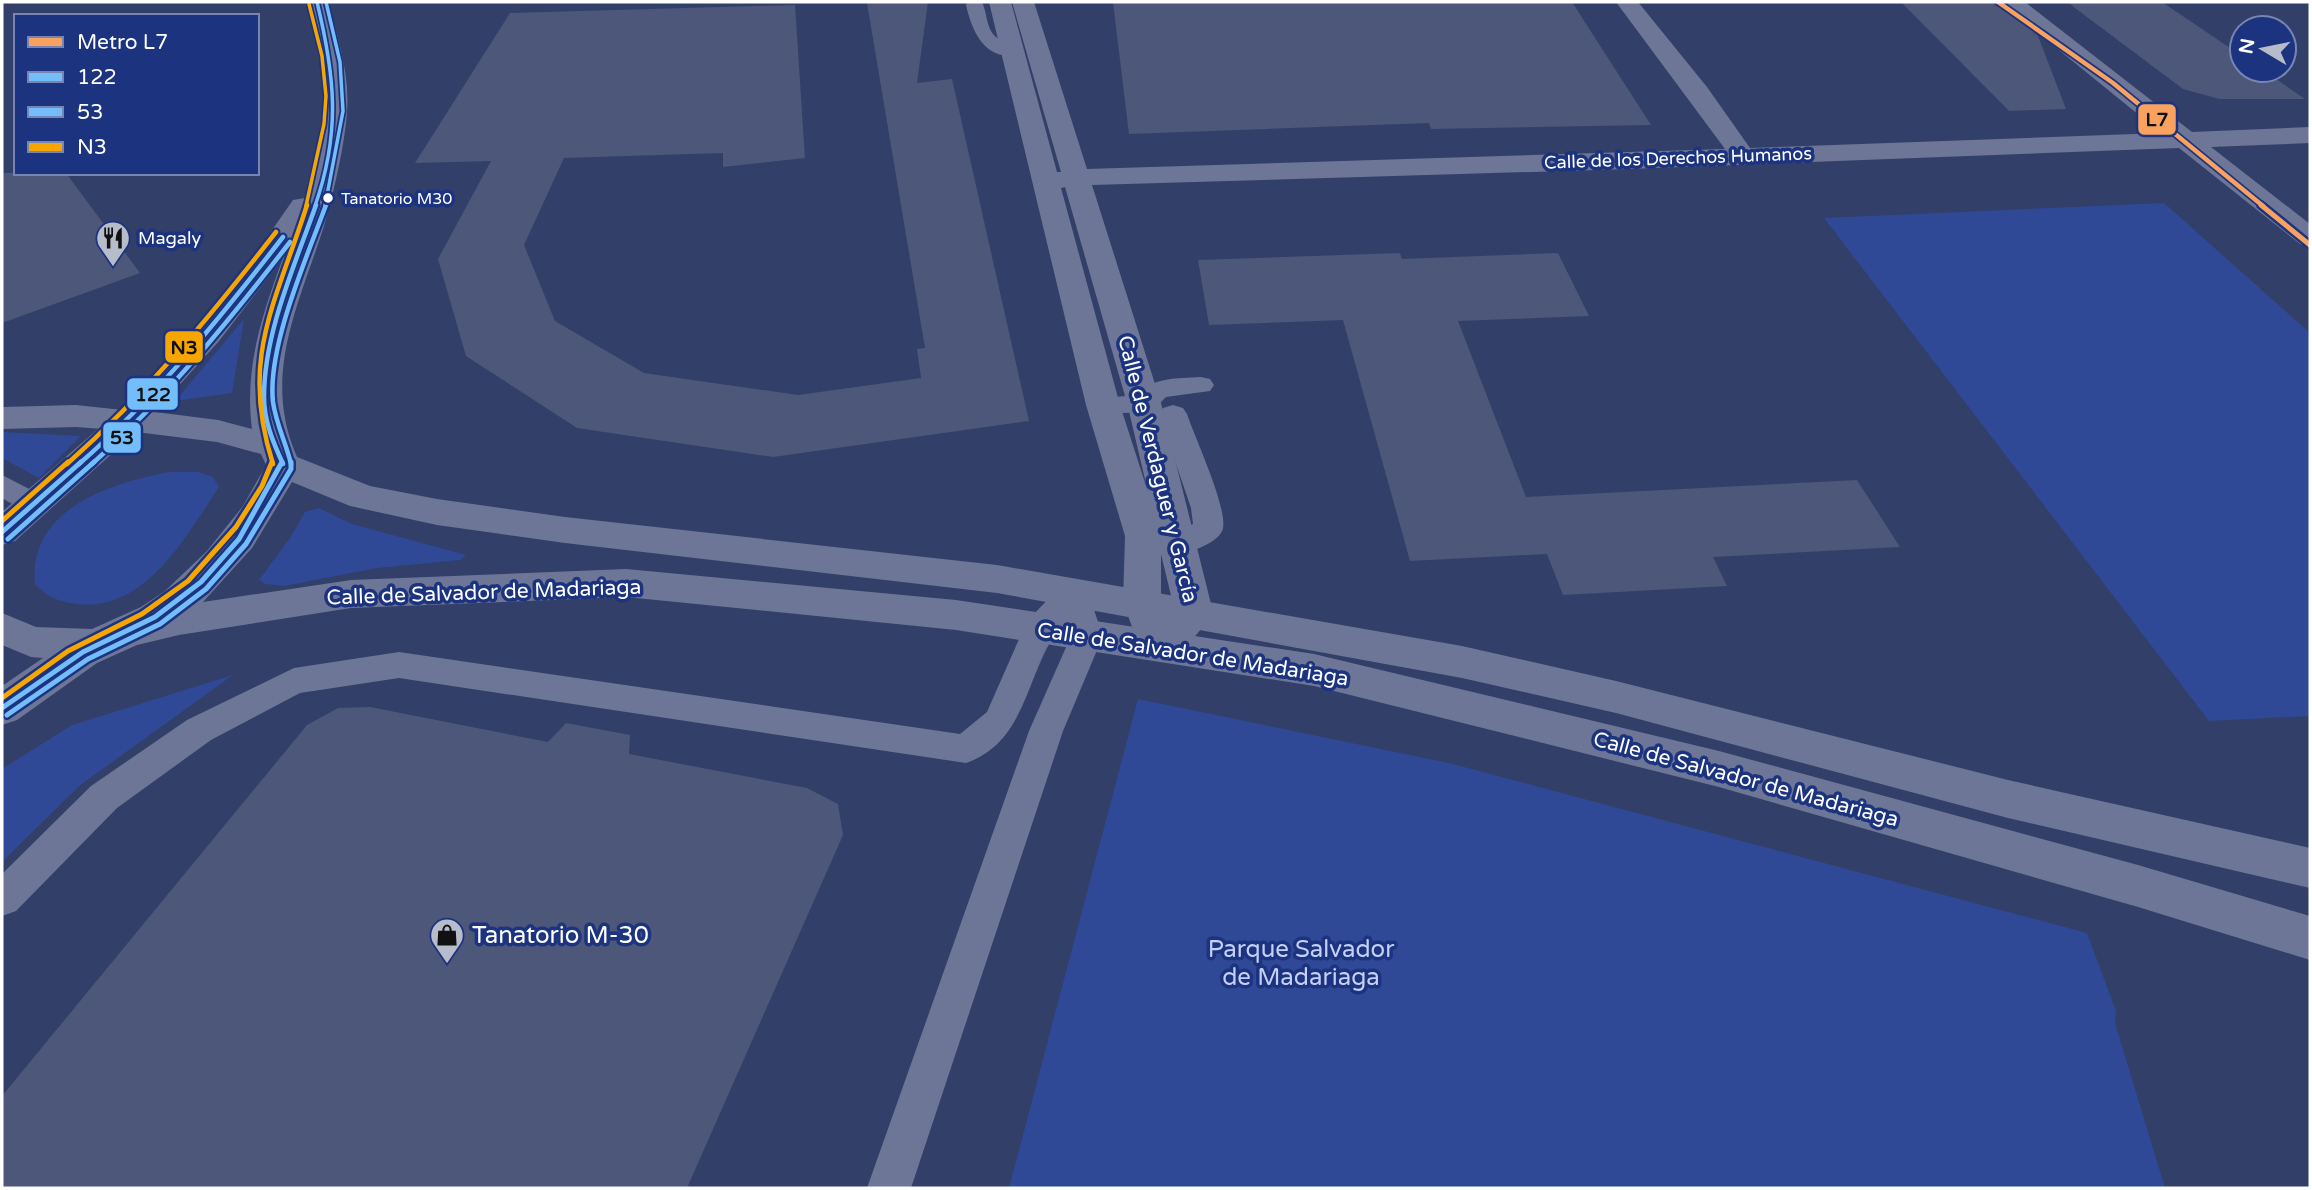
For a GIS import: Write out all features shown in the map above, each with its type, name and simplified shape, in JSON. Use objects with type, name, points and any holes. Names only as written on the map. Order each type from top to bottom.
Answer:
[{"type":"street","points":[[2,708],[177,601],[220,562],[244,534],[272,490],[278,455],[263,379],[274,331],[312,222],[319,196],[319,180],[333,126],[335,83],[317,2]]},
{"type":"street","name":"Calle de Verdaguer y García","points":[[987,3],[1013,51],[1103,405],[1143,536],[1142,602],[1157,646],[1194,612],[1144,402],[1023,2]]},
{"type":"street","points":[[1627,2],[1698,92],[1743,157]]},
{"type":"street","points":[[2011,2],[2310,239]]},
{"type":"street","name":"Calle de los Derechos Humanos","points":[[1046,183],[1078,177],[1743,157],[2310,135]]},
{"type":"street","points":[[2,532],[130,420],[279,244],[319,180]]},
{"type":"street","name":"Calle de Salvador de Madariaga","points":[[2,418],[76,416],[218,431],[278,455],[363,497],[437,512],[565,530],[985,578],[1142,602],[1462,662],[1577,688],[2008,799],[2310,868]]},
{"type":"street","name":"Calle de Salvador de Madariaga","points":[[114,638],[179,620],[351,594],[626,583],[925,611],[1314,670],[1719,769],[2138,886],[2310,938]]},
{"type":"street","points":[[2,628],[31,642],[114,638]]},
{"type":"lane","points":[[1103,405],[1144,402],[1158,389],[1201,385]]},
{"type":"lane","points":[[1173,414],[1206,508],[1208,529],[1178,545]]},
{"type":"lane","points":[[2,485],[33,503]]},
{"type":"lane","points":[[2,899],[104,797],[199,730],[294,681],[399,665],[965,749],[1000,721],[1038,630],[1074,592]]},
{"type":"lane","points":[[889,1188],[1046,731],[1087,636],[1074,592]]},
{"type":"green space","points":[[2164,203],[2310,333],[2310,716],[2209,721],[1824,218]]},
{"type":"green space","points":[[244,319],[232,393],[175,401]]},
{"type":"green space","points":[[2,432],[81,436],[39,478],[2,458]]},
{"type":"green space","points":[[170,472],[198,472],[213,477],[219,487],[178,548],[144,583],[124,596],[102,603],[77,604],[54,598],[35,584],[36,558],[45,536],[59,519],[77,504],[99,492]]},
{"type":"green space","points":[[319,508],[352,524],[466,555],[460,560],[377,568],[284,586],[265,584],[259,580],[290,538],[305,512]]},
{"type":"green space","points":[[233,675],[79,786],[2,862],[2,769],[72,725]]},
{"type":"green space","name":"Parque Salvador de Madariaga","points":[[1138,699],[1449,763],[2087,933],[2116,1011],[2115,1023],[2165,1188],[1009,1188]]},
{"type":"building","points":[[928,2],[917,83],[952,79],[1029,421],[773,457],[577,428],[466,356],[438,259],[491,161],[415,163],[510,13],[795,5],[805,158],[723,167],[723,153],[564,158],[524,245],[555,321],[644,373],[798,395],[921,378],[917,349],[925,348],[867,3]]},
{"type":"building","points":[[1113,2],[1572,2],[1651,125],[1431,129],[1429,123],[1129,134]]},
{"type":"building","points":[[1901,2],[1998,2],[2038,36],[2066,109],[2009,111]]},
{"type":"building","points":[[2067,2],[2162,2],[2228,47],[2228,84],[2283,84],[2305,99],[2219,99],[2183,89]]},
{"type":"building","points":[[2,173],[67,175],[140,273],[2,323]]},
{"type":"building","points":[[1400,253],[1402,259],[1558,253],[1589,316],[1458,321],[1526,497],[1857,480],[1900,547],[1713,557],[1727,586],[1563,595],[1547,554],[1410,561],[1343,320],[1209,325],[1198,260]]},
{"type":"building","name":"Tanatorio M-30","points":[[370,707],[548,742],[566,723],[630,735],[629,754],[807,788],[838,804],[843,835],[687,1188],[2,1188],[2,1096],[307,725],[338,708]]},
{"type":"metro line","name":"L7","points":[[1998,2],[2113,83],[2310,245]]},
{"type":"transit line","name":"122","points":[[2,708],[83,652],[155,617],[201,582],[239,539],[283,465],[269,432],[264,399],[266,365],[284,296],[319,196],[335,110],[332,63],[317,2]]},
{"type":"transit line","name":"53","points":[[7,715],[88,659],[160,624],[206,589],[246,544],[291,469],[291,462],[278,430],[273,399],[275,366],[293,298],[328,198],[343,111],[340,62],[326,2]]},
{"type":"transit line","name":"N3","points":[[2,698],[68,651],[91,637],[142,614],[188,581],[222,546],[236,527],[273,465],[261,428],[257,394],[259,361],[275,298],[309,198],[326,109],[324,69],[309,4]]},
{"type":"transit line","name":"N3","points":[[2,521],[123,414],[201,328],[276,232]]},
{"type":"transit line","name":"122","points":[[2,532],[129,420],[208,334],[283,237]]},
{"type":"transit line","name":"53","points":[[8,539],[135,426],[215,339],[290,242]]},
{"type":"place","name":"Tanatorio M30","points":[[328,198]]},
{"type":"place","name":"Magaly","points":[[113,268]]},
{"type":"place","name":"Tanatorio M-30","points":[[447,965]]}]
